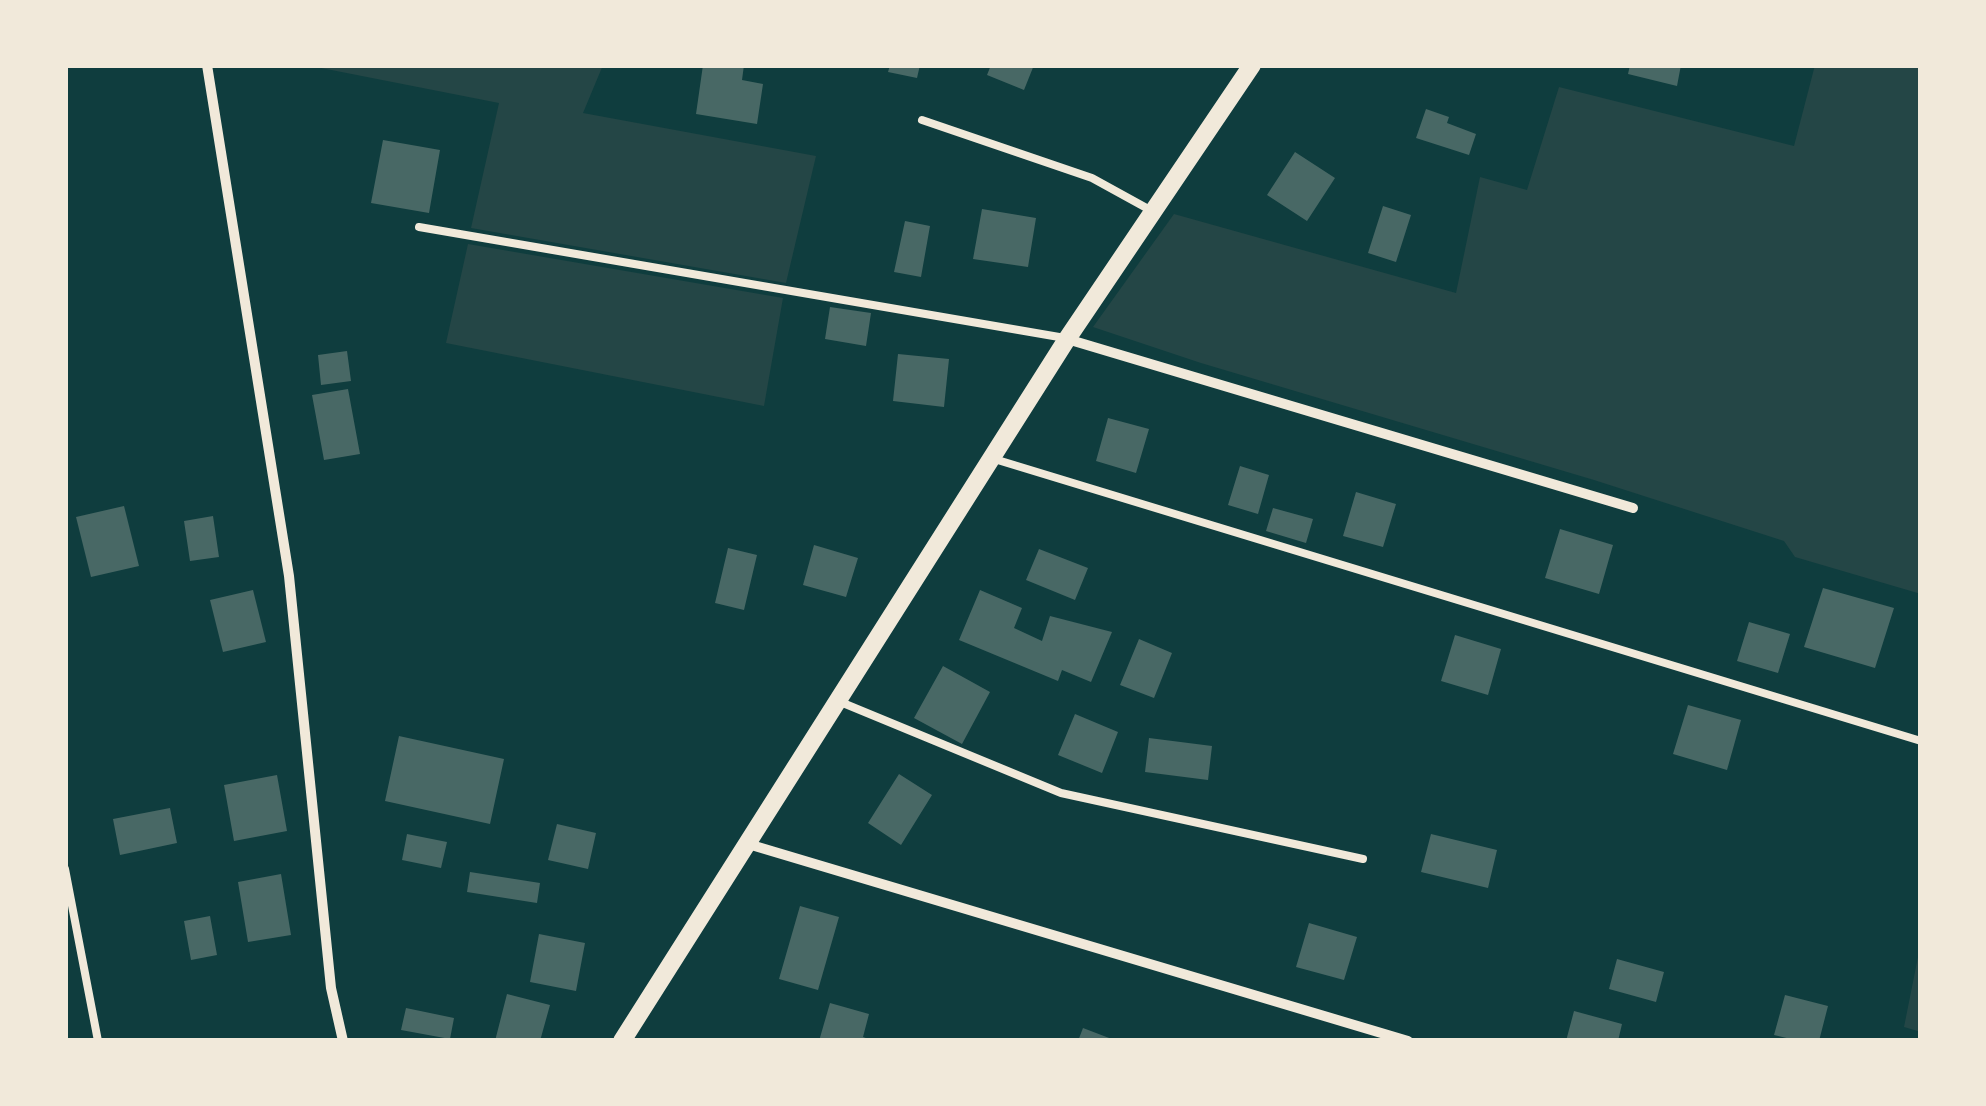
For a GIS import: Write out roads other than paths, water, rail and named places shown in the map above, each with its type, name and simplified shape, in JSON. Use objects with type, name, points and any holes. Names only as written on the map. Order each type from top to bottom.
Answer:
[{"type":"street","points":[[207,65],[289,576],[331,988],[343,1041]]},
{"type":"street","points":[[622,1041],[1067,338],[1252,65]]},
{"type":"street","points":[[1067,338],[1633,508]]},
{"type":"street","points":[[748,844],[1408,1041]]},
{"type":"lane","points":[[922,120],[1092,178],[1152,211]]},
{"type":"lane","points":[[419,227],[1067,338]]},
{"type":"lane","points":[[991,458],[1921,741]]},
{"type":"lane","points":[[838,701],[1061,792],[1363,859]]},
{"type":"lane","points":[[65,869],[98,1041]]}]
